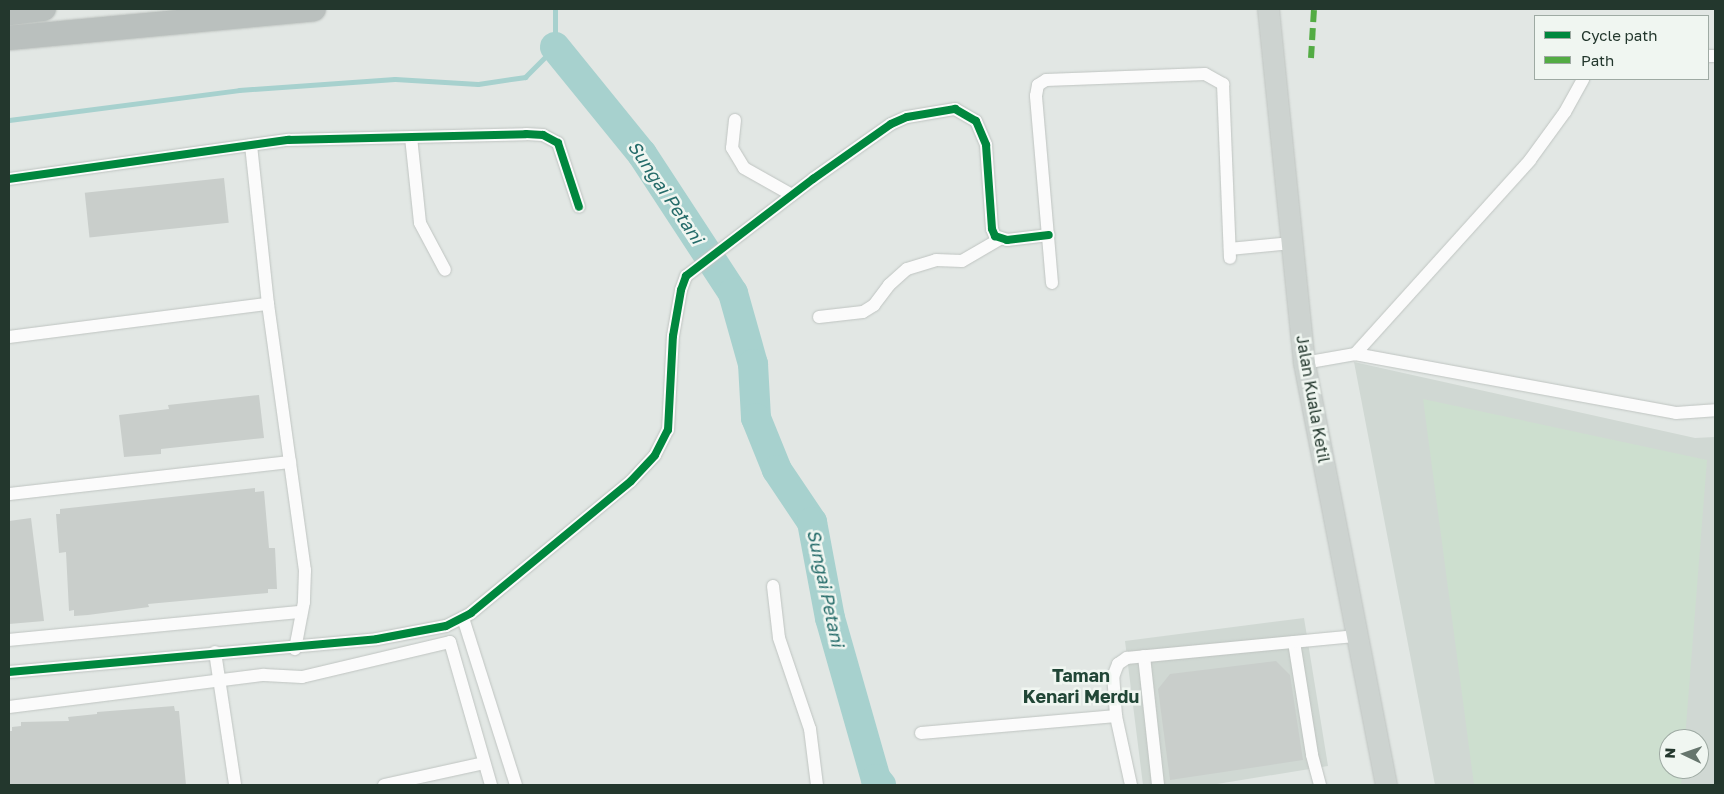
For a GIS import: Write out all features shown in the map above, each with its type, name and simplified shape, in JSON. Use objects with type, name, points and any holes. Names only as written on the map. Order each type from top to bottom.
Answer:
[{"type":"highway","points":[[9,13],[44,9]]},
{"type":"highway","points":[[9,38],[314,9]]},
{"type":"main road","name":"Jalan Kuala Ketil","points":[[1268,9],[1304,363],[1386,785]]},
{"type":"street","points":[[1052,283],[1036,96],[1038,85],[1046,80],[1205,74],[1218,79],[1225,90],[1230,253],[1291,243]]},
{"type":"street","points":[[1355,354],[1530,160],[1565,112],[1582,80]]},
{"type":"street","points":[[9,672],[216,652],[295,648],[377,639],[446,626],[463,618],[631,481],[655,455],[668,430],[673,336],[681,290],[686,276],[718,249],[891,124],[929,112],[955,109],[976,121],[981,130],[988,168],[992,229],[1000,239]]},
{"type":"street","points":[[735,120],[732,148],[744,168],[792,195]]},
{"type":"street","points":[[9,179],[288,140],[526,134],[552,138],[564,154],[579,207]]},
{"type":"street","points":[[411,137],[420,223],[445,270]]},
{"type":"street","points":[[251,146],[268,304],[305,570],[295,648]]},
{"type":"street","points":[[819,317],[863,312],[874,305],[888,285],[907,269],[936,260],[962,261],[1000,239],[1049,235]]},
{"type":"street","points":[[9,337],[268,304]]},
{"type":"street","points":[[1304,363],[1355,354],[1676,413],[1715,410]]},
{"type":"street","points":[[9,494],[290,462]]},
{"type":"street","points":[[773,586],[779,638],[810,729],[817,785]]},
{"type":"street","points":[[9,640],[301,612]]},
{"type":"street","points":[[463,618],[516,785]]},
{"type":"street","points":[[446,626],[491,785]]},
{"type":"street","points":[[1131,785],[1116,716],[1113,676],[1118,664],[1127,658],[1356,636]]},
{"type":"street","points":[[9,707],[264,675],[302,677],[450,642]]},
{"type":"street","points":[[1294,642],[1312,755],[1320,785]]},
{"type":"street","points":[[216,652],[235,785]]},
{"type":"street","points":[[1144,656],[1158,785]]},
{"type":"street","points":[[921,733],[1116,716]]},
{"type":"street","points":[[384,785],[484,763]]},
{"type":"shaded area","points":[[1354,362],[1695,438],[1715,437],[1715,785],[1435,785]]},
{"type":"shaded area","points":[[1304,618],[1328,766],[1211,785],[1143,785],[1125,641]]},
{"type":"green space","points":[[1423,399],[1707,460],[1686,729],[1659,729],[1659,779],[1682,779],[1681,785],[1474,785]]},
{"type":"building","points":[[224,178],[229,223],[89,237],[85,193]]},
{"type":"building","points":[[259,395],[264,438],[161,449],[161,454],[124,457],[119,415],[169,409],[168,405]]},
{"type":"building","points":[[255,488],[255,492],[264,491],[269,548],[275,548],[277,589],[268,589],[268,593],[148,604],[149,607],[88,615],[74,616],[74,610],[69,611],[66,552],[59,553],[56,514],[60,514],[60,509]]},
{"type":"building","points":[[31,518],[44,621],[9,624],[9,521]]},
{"type":"building","points":[[1276,661],[1290,675],[1303,760],[1170,780],[1158,689],[1170,674]]},
{"type":"building","points":[[174,706],[175,711],[179,711],[186,785],[9,785],[9,731],[12,731],[12,727],[21,726],[21,722],[69,721],[68,717],[97,714],[97,712]]},
{"type":"waterway","points":[[9,120],[239,90],[395,79],[478,84],[525,77],[555,47],[555,9]]},
{"type":"waterway","name":"Sungai Petani","points":[[555,47],[642,154],[733,293],[753,364],[756,418],[777,470],[812,522],[830,618],[876,779],[881,785]]},
{"type":"marked path","points":[[1311,58],[1314,9]]},
{"type":"cycle path","points":[[9,672],[377,639],[446,626],[471,613],[631,481],[655,455],[668,430],[673,336],[681,290],[686,276],[813,179],[891,124],[907,117],[955,109],[976,121],[986,145],[992,229],[995,236],[1007,240],[1049,235]]},
{"type":"cycle path","points":[[9,179],[288,140],[526,134],[543,135],[558,143],[579,207]]},
{"type":"district","name":"Taman Kenari Merdu","points":[[1081,686]]}]
